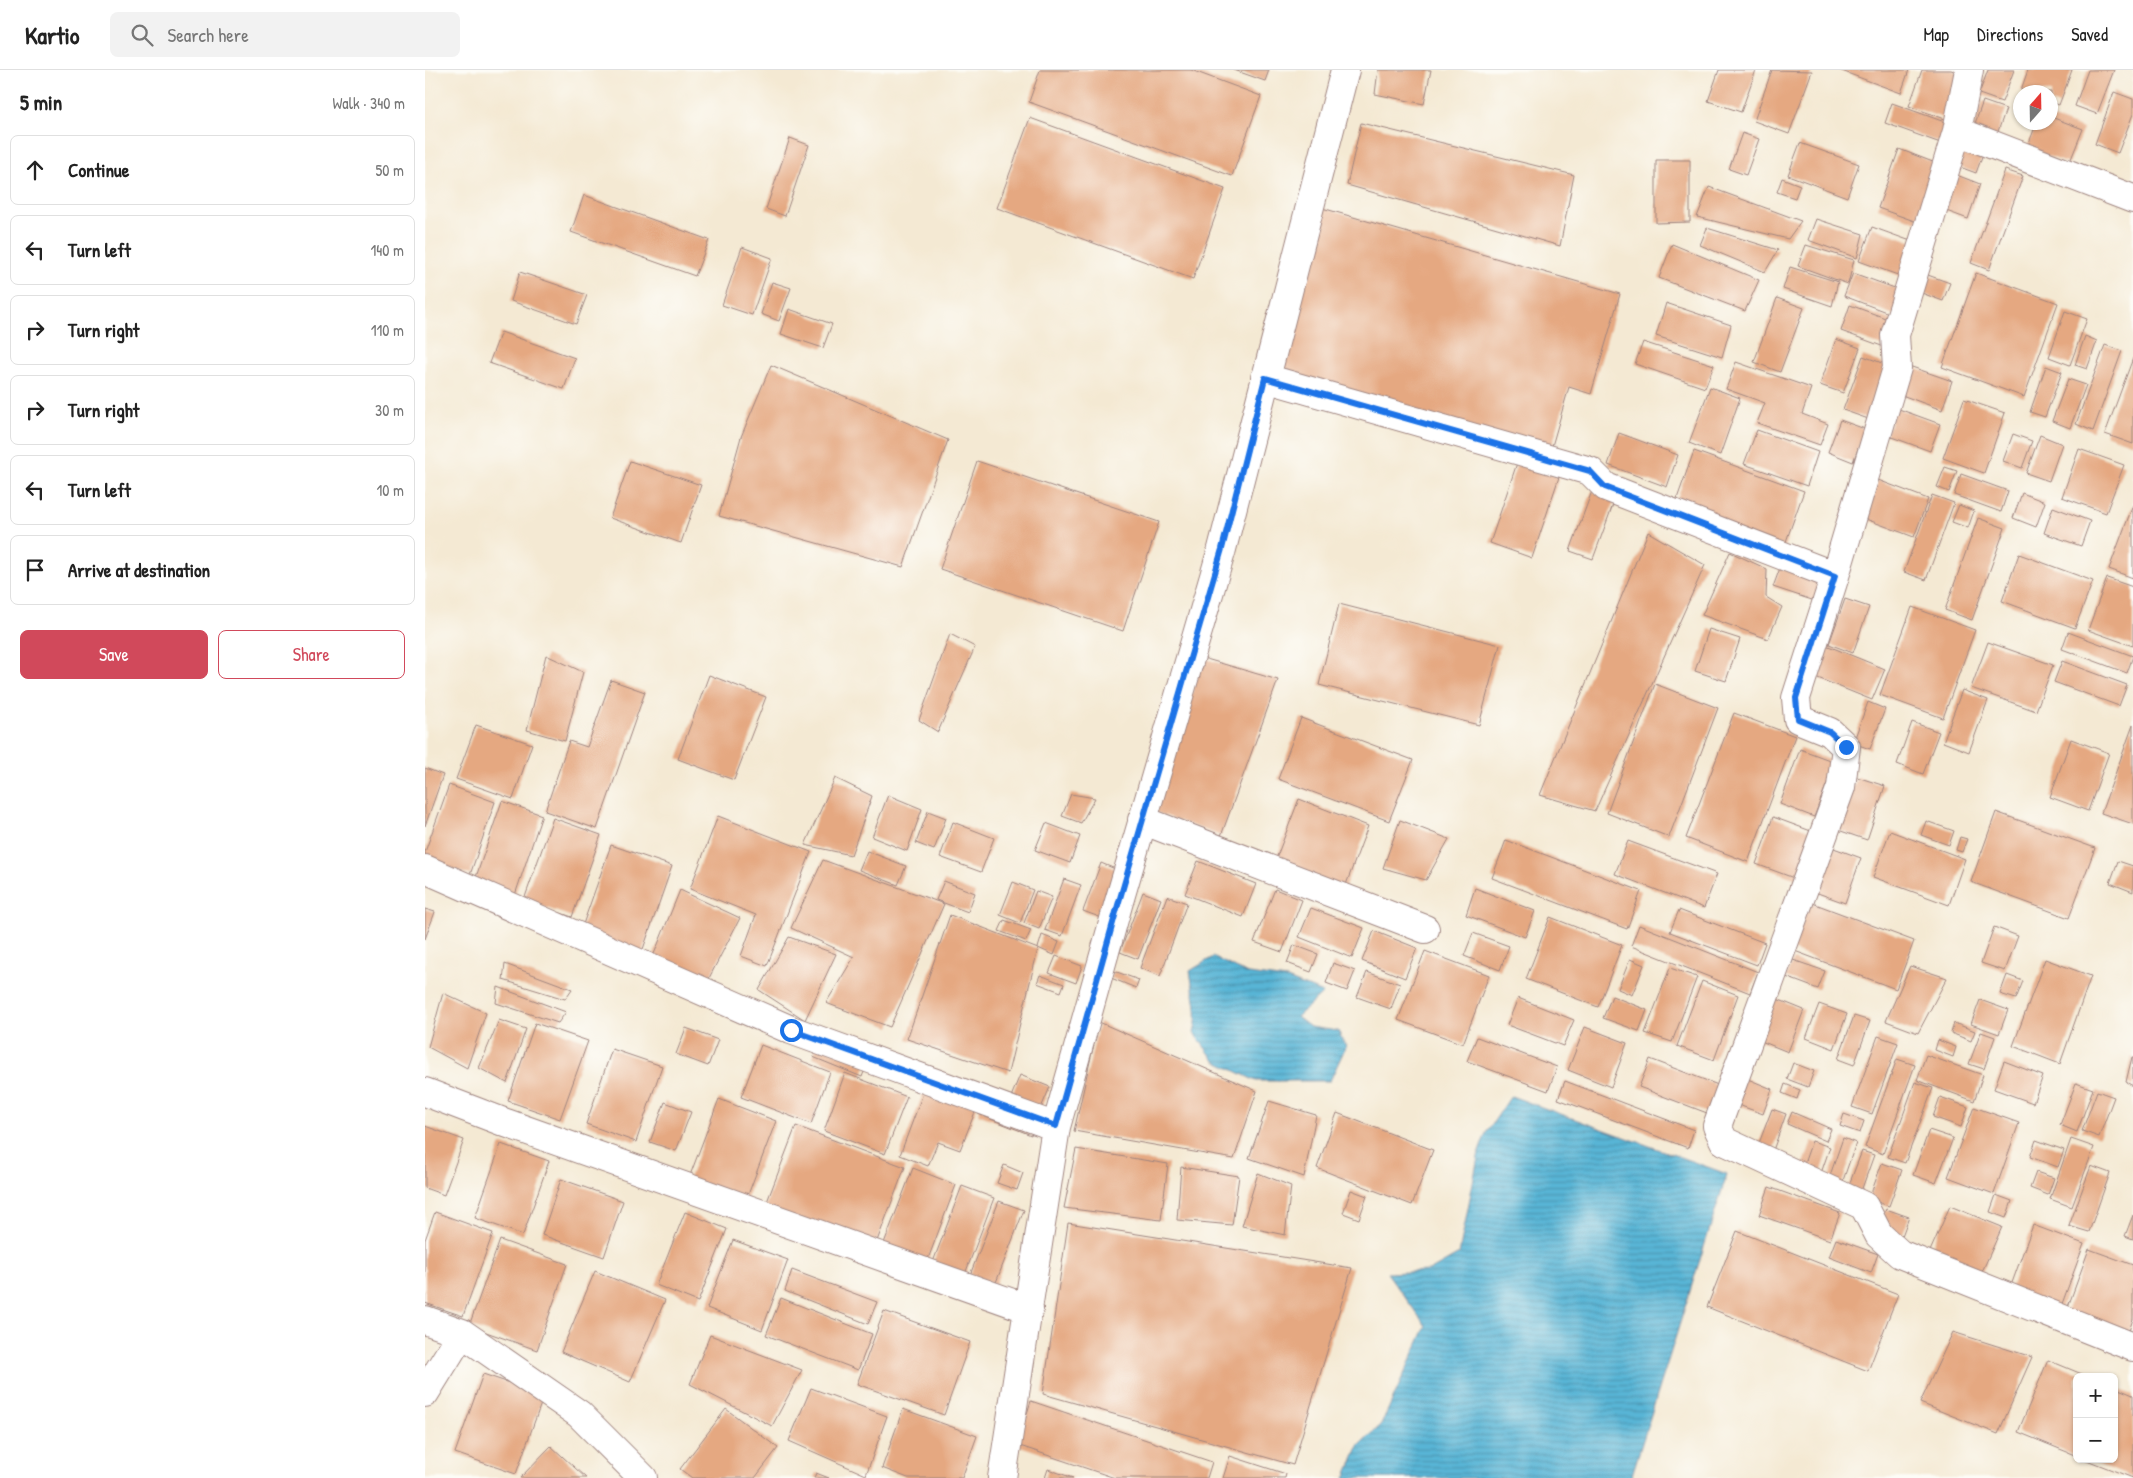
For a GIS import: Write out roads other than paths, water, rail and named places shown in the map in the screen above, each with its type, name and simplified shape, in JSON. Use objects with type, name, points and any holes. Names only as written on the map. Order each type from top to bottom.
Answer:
[{"type":"street","points":[[1003,1478],[1029,1308],[1033,1265],[1056,1126],[1142,820],[1222,549],[1345,70]]},
{"type":"street","points":[[1969,70],[1957,131],[1895,335],[1897,368],[1835,576],[1796,698],[1798,719],[1830,732],[1846,747],[1841,787],[1717,1126],[1723,1141],[1864,1206],[1879,1235],[1900,1254],[2133,1347]]},
{"type":"street","points":[[1957,131],[2133,199]]},
{"type":"street","points":[[1265,378],[1590,471],[1605,487],[1835,576]]},
{"type":"street","points":[[1142,820],[1425,929]]},
{"type":"street","points":[[425,869],[791,1030],[1056,1126]]},
{"type":"street","points":[[425,1092],[505,1124],[1029,1308]]},
{"type":"street","points":[[425,1320],[462,1333],[579,1414],[643,1478]]},
{"type":"street","points":[[425,1394],[462,1333]]},
{"type":"water","points":[[1213,957],[1248,974],[1287,979],[1323,993],[1297,1017],[1310,1027],[1338,1031],[1346,1046],[1330,1081],[1256,1081],[1215,1061],[1194,1033],[1196,1011],[1190,971]]},
{"type":"water","points":[[1511,1096],[1727,1174],[1631,1478],[1345,1478],[1359,1446],[1381,1425],[1426,1326],[1387,1273],[1429,1271],[1459,1254],[1479,1152],[1486,1133]]}]
